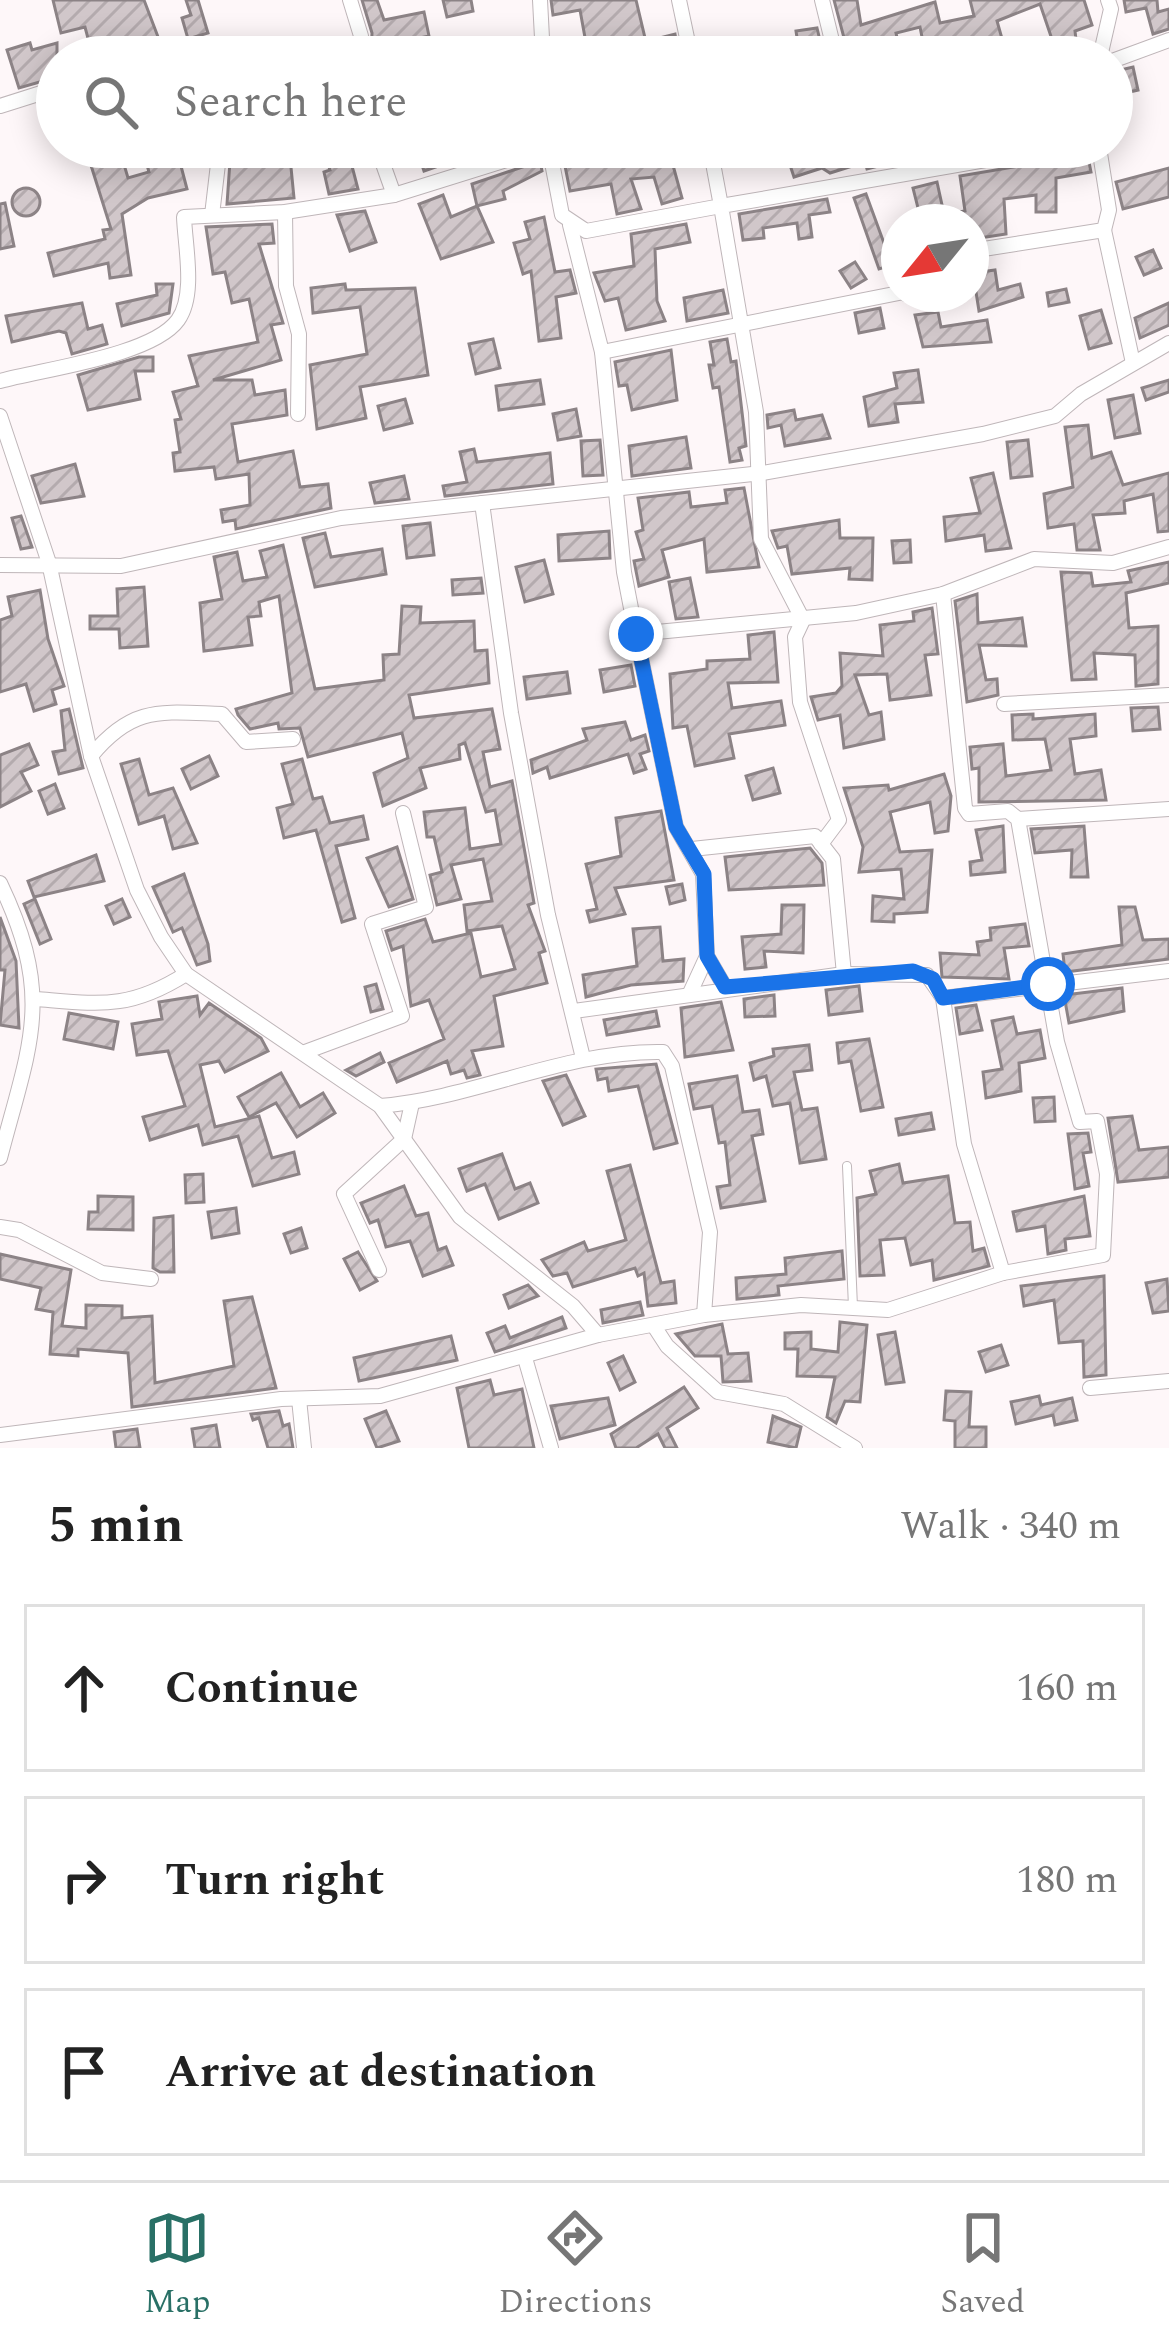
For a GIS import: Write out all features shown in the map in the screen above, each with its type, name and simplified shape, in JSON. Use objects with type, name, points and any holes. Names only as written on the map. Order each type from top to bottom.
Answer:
[{"type":"street","points":[[350,0],[361,36]]},
{"type":"street","points":[[540,0],[542,36]]},
{"type":"street","points":[[681,0],[689,36]]},
{"type":"street","points":[[822,0],[831,36]]},
{"type":"street","points":[[1105,36],[1111,9],[1108,0]]},
{"type":"street","points":[[1133,54],[1169,40]]},
{"type":"street","points":[[0,106],[36,95]]},
{"type":"street","points":[[212,215],[218,168]]},
{"type":"street","points":[[384,168],[394,195]]},
{"type":"street","points":[[0,381],[102,356],[166,331],[180,319],[187,292],[184,217],[285,212],[394,195],[481,168]]},
{"type":"street","points":[[552,168],[557,203],[570,225],[602,352],[624,572],[676,827],[704,874],[707,956],[690,993]]},
{"type":"street","points":[[714,168],[762,473],[761,539],[803,620]]},
{"type":"street","points":[[570,225],[586,231],[940,168]]},
{"type":"street","points":[[1102,168],[1109,210],[1104,230],[1133,363]]},
{"type":"street","points":[[285,212],[286,286],[299,334],[298,414]]},
{"type":"street","points":[[989,248],[1104,230]]},
{"type":"street","points":[[602,352],[881,298]]},
{"type":"street","points":[[0,565],[121,566],[318,522],[762,473],[1055,416],[1169,343]]},
{"type":"street","points":[[0,416],[49,563],[92,756],[137,890],[186,974],[380,1106],[460,1217],[573,1306],[598,1336]]},
{"type":"street","points":[[482,503],[511,713],[548,915],[583,1058]]},
{"type":"street","points":[[636,634],[803,620],[943,594],[1034,560],[1113,563],[1169,547]]},
{"type":"street","points":[[943,594],[969,814],[1008,812],[1018,819],[1169,809]]},
{"type":"street","points":[[803,620],[795,637],[800,701],[839,820],[821,844]]},
{"type":"street","points":[[1004,704],[1169,695]]},
{"type":"street","points":[[92,756],[110,734],[145,713],[222,714],[245,742],[293,739]]},
{"type":"street","points":[[305,1052],[402,1016],[372,924],[426,907],[403,813]]},
{"type":"street","points":[[0,1435],[299,1399],[380,1396],[598,1336],[704,1315],[801,1305],[916,1304],[1003,1273],[1086,1262],[1104,1251],[1100,1221],[1107,1174],[1097,1121],[1080,1122],[1048,984],[1018,819]]},
{"type":"street","points":[[692,849],[804,833],[821,844],[833,859],[844,974]]},
{"type":"street","points":[[0,884],[27,948],[36,999],[31,1051],[6,1114],[0,1158]]},
{"type":"street","points":[[707,956],[725,987]]},
{"type":"street","points":[[574,1011],[844,974],[913,971],[933,979],[943,998],[964,1144],[1003,1273]]},
{"type":"street","points":[[943,998],[1169,971]]},
{"type":"street","points":[[36,999],[104,1006],[136,1001],[186,974]]},
{"type":"street","points":[[380,1106],[412,1103],[583,1058],[663,1052],[670,1059],[710,1232],[704,1315]]},
{"type":"street","points":[[379,1270],[344,1194],[404,1139],[412,1103]]},
{"type":"street","points":[[0,1227],[19,1230],[102,1273],[151,1279]]},
{"type":"street","points":[[654,1326],[667,1346],[718,1392],[784,1404],[855,1448]]},
{"type":"street","points":[[525,1358],[551,1448]]},
{"type":"street","points":[[1090,1388],[1169,1381]]},
{"type":"street","points":[[299,1399],[304,1448]]},
{"type":"lane","points":[[847,1166],[853,1308]]},
{"type":"building","points":[[53,0],[144,0],[158,36],[87,36],[85,27],[61,33]]},
{"type":"building","points":[[186,0],[198,0],[208,33],[187,36],[182,18],[191,15]]},
{"type":"building","points":[[362,0],[377,0],[384,20],[424,12],[429,36],[372,36]]},
{"type":"building","points":[[443,0],[471,0],[473,11],[447,17]]},
{"type":"building","points":[[551,0],[636,0],[645,36],[585,36],[580,10],[553,15]]},
{"type":"building","points":[[834,0],[857,0],[861,25],[935,2],[940,23],[974,16],[970,0],[1084,0],[1092,25],[1075,31],[1076,36],[1051,36],[1040,4],[997,21],[1001,36],[922,36],[920,27],[897,36],[844,36]]},
{"type":"building","points":[[1124,0],[1157,0],[1158,12],[1169,9],[1169,29],[1153,34],[1146,8],[1126,12]]},
{"type":"building","points":[[817,28],[819,36],[797,36],[796,31]]},
{"type":"building","points":[[30,43],[36,49],[36,83],[19,88],[7,50]]},
{"type":"building","points":[[92,168],[125,168],[128,178],[149,172],[148,168],[182,168],[187,189],[148,198],[122,214],[131,275],[110,278],[108,263],[54,276],[48,253],[105,239],[103,230],[111,229]]},
{"type":"building","points":[[230,168],[291,168],[294,198],[227,204]]},
{"type":"building","points":[[352,168],[358,189],[329,194],[324,172]]},
{"type":"building","points":[[519,168],[541,168],[503,191],[505,199],[477,206],[472,184]]},
{"type":"building","points":[[565,168],[674,168],[682,198],[662,204],[654,177],[631,179],[641,209],[617,214],[611,184],[570,191]]},
{"type":"building","points":[[791,168],[822,168],[794,177]]},
{"type":"building","points":[[1008,168],[1090,168],[1091,172],[1056,178],[1056,212],[1036,212],[1036,195],[1004,199],[1006,234],[989,237],[989,204],[964,204],[960,176]]},
{"type":"building","points":[[1169,168],[1169,197],[1123,209],[1116,182]]},
{"type":"building","points":[[937,182],[942,204],[917,204],[913,188]]},
{"type":"building","points":[[26,188],[36,192],[40,202],[36,212],[26,216],[16,212],[12,202],[16,192]]},
{"type":"building","points":[[866,194],[881,235],[881,268],[879,269],[854,198]]},
{"type":"building","points":[[443,195],[451,217],[477,206],[493,242],[441,259],[419,204]]},
{"type":"building","points":[[827,199],[830,212],[809,215],[812,237],[799,239],[797,223],[763,228],[764,238],[743,240],[739,214]]},
{"type":"building","points":[[5,203],[14,246],[0,249],[0,204]]},
{"type":"building","points":[[365,211],[376,242],[350,251],[337,215]]},
{"type":"building","points":[[544,217],[555,272],[570,270],[576,293],[556,297],[561,338],[539,341],[531,271],[523,274],[514,243],[530,239],[525,222]]},
{"type":"building","points":[[272,224],[274,243],[259,244],[283,323],[271,325],[281,360],[213,380],[252,380],[255,395],[285,390],[287,415],[232,424],[238,462],[293,451],[300,487],[328,484],[331,508],[236,529],[235,520],[223,522],[221,510],[250,505],[249,474],[216,479],[214,467],[175,471],[173,453],[180,452],[175,420],[181,419],[173,392],[198,386],[189,356],[258,342],[249,299],[232,303],[225,272],[213,274],[206,227]]},
{"type":"building","points":[[686,224],[690,242],[655,249],[657,301],[665,321],[626,330],[618,298],[605,301],[594,273],[634,266],[631,234]]},
{"type":"building","points":[[1153,250],[1161,268],[1144,275],[1136,257]]},
{"type":"building","points":[[855,262],[866,279],[851,288],[840,271]]},
{"type":"building","points":[[995,270],[998,290],[1020,284],[1023,297],[989,308],[989,271]]},
{"type":"building","points":[[156,284],[173,284],[169,313],[122,326],[117,304],[157,295]]},
{"type":"building","points":[[345,284],[346,290],[415,288],[428,375],[360,387],[366,418],[317,429],[310,365],[367,354],[360,307],[313,313],[311,288]]},
{"type":"building","points":[[1066,289],[1069,302],[1049,306],[1047,293]]},
{"type":"building","points":[[723,290],[728,313],[687,321],[684,298]]},
{"type":"building","points":[[82,303],[88,329],[102,325],[107,344],[72,354],[66,333],[59,331],[12,342],[6,316]]},
{"type":"building","points":[[1169,303],[1169,325],[1140,338],[1135,318]]},
{"type":"building","points":[[880,308],[884,328],[859,333],[855,313]]},
{"type":"building","points":[[1101,310],[1111,343],[1089,349],[1080,316]]},
{"type":"building","points":[[938,312],[941,327],[987,320],[991,342],[923,347],[915,315]]},
{"type":"building","points":[[493,339],[500,368],[476,374],[469,344]]},
{"type":"building","points":[[727,339],[731,362],[736,361],[746,446],[739,448],[742,460],[730,462],[719,387],[713,388],[709,365],[714,365],[710,342]]},
{"type":"building","points":[[671,350],[677,400],[632,410],[627,385],[619,386],[615,362]]},
{"type":"building","points":[[153,357],[153,371],[135,371],[140,399],[88,410],[78,375]]},
{"type":"building","points":[[918,370],[923,402],[895,404],[898,422],[869,426],[864,397],[897,388],[894,373]]},
{"type":"building","points":[[540,380],[544,404],[499,410],[496,386]]},
{"type":"building","points":[[1169,380],[1169,392],[1146,400],[1142,388]]},
{"type":"building","points":[[1133,395],[1140,433],[1115,438],[1108,400]]},
{"type":"building","points":[[405,399],[412,423],[384,430],[378,406]]},
{"type":"building","points":[[576,409],[581,436],[558,440],[553,414]]},
{"type":"building","points":[[794,410],[796,420],[822,415],[830,438],[785,446],[781,425],[768,428],[767,415]]},
{"type":"building","points":[[1088,425],[1092,458],[1111,452],[1123,485],[1169,473],[1169,531],[1158,532],[1153,494],[1124,501],[1125,513],[1093,515],[1100,550],[1077,550],[1074,524],[1048,528],[1044,494],[1073,487],[1065,427]]},
{"type":"building","points":[[686,437],[691,468],[632,476],[629,446]]},
{"type":"building","points":[[600,440],[603,475],[583,476],[581,441]]},
{"type":"building","points":[[1028,440],[1032,476],[1011,478],[1007,442]]},
{"type":"building","points":[[474,449],[477,462],[550,453],[553,484],[445,496],[443,486],[467,482],[460,452]]},
{"type":"building","points":[[75,464],[84,496],[41,503],[32,476]]},
{"type":"building","points":[[993,473],[1011,548],[986,551],[984,535],[946,541],[944,517],[980,513],[971,478]]},
{"type":"building","points":[[404,476],[409,499],[375,503],[370,483]]},
{"type":"building","points":[[744,488],[759,567],[707,572],[704,539],[662,550],[669,577],[639,586],[634,561],[644,559],[636,532],[643,530],[638,498],[689,492],[691,507],[727,503],[725,490]]},
{"type":"building","points":[[21,516],[32,547],[21,549],[12,518]]},
{"type":"building","points":[[839,520],[840,538],[873,538],[872,580],[849,579],[850,568],[792,574],[787,546],[778,548],[772,531]]},
{"type":"building","points":[[430,523],[434,555],[407,558],[403,526]]},
{"type":"building","points":[[609,531],[610,558],[559,561],[558,535]]},
{"type":"building","points":[[325,533],[331,557],[382,549],[386,574],[315,587],[303,538]]},
{"type":"building","points":[[910,540],[911,562],[894,563],[892,541]]},
{"type":"building","points":[[283,545],[315,689],[384,680],[383,655],[399,654],[402,606],[421,607],[420,623],[474,621],[475,651],[487,650],[489,683],[409,695],[414,718],[492,709],[500,749],[483,752],[490,787],[512,781],[534,903],[528,905],[545,951],[539,953],[547,983],[494,996],[503,1046],[472,1051],[480,1075],[467,1078],[464,1070],[451,1074],[447,1061],[397,1082],[389,1063],[444,1039],[429,1000],[411,1006],[403,946],[392,950],[386,931],[425,919],[433,942],[471,933],[481,977],[515,969],[502,926],[467,931],[464,905],[492,901],[483,859],[451,865],[461,899],[437,905],[430,875],[442,872],[434,837],[427,837],[424,812],[465,808],[470,849],[501,844],[495,810],[486,812],[465,743],[459,745],[460,759],[420,768],[426,788],[383,806],[374,773],[408,758],[402,733],[308,757],[300,728],[279,729],[278,723],[250,729],[238,715],[236,709],[292,693],[279,596],[259,602],[261,616],[248,617],[252,645],[204,651],[200,603],[222,599],[214,557],[237,552],[243,581],[267,577],[260,551]]},
{"type":"building","points":[[544,560],[553,594],[525,602],[516,567]]},
{"type":"building","points":[[1169,562],[1169,583],[1126,593],[1129,628],[1158,626],[1158,684],[1136,686],[1135,655],[1094,653],[1096,679],[1072,680],[1061,572],[1091,573],[1093,586],[1131,582],[1128,571]]},
{"type":"building","points":[[481,578],[483,593],[453,595],[452,580]]},
{"type":"building","points":[[690,578],[698,617],[676,619],[669,582]]},
{"type":"building","points":[[144,587],[148,646],[120,648],[119,629],[90,629],[90,616],[118,616],[117,589]]},
{"type":"building","points":[[40,590],[48,639],[64,686],[52,690],[56,704],[34,711],[26,684],[0,692],[0,620],[12,616],[8,597]]},
{"type":"building","points":[[977,594],[978,623],[1022,618],[1026,646],[979,645],[986,680],[997,679],[998,695],[967,702],[955,601]]},
{"type":"building","points":[[932,608],[938,654],[925,655],[931,695],[890,700],[887,674],[855,675],[869,715],[881,712],[884,739],[844,748],[840,715],[818,720],[811,697],[836,693],[842,686],[840,653],[883,656],[880,625],[914,621],[913,612]]},
{"type":"building","points":[[774,632],[778,682],[728,683],[732,708],[781,701],[785,725],[729,734],[734,758],[695,766],[687,726],[673,728],[670,674],[707,669],[707,661],[750,659],[748,635]]},
{"type":"building","points":[[631,665],[635,686],[604,692],[600,670]]},
{"type":"building","points":[[567,672],[570,693],[527,699],[524,677]]},
{"type":"building","points":[[1158,707],[1160,729],[1133,731],[1131,708]]},
{"type":"building","points":[[69,709],[83,768],[59,774],[53,752],[65,750],[61,711]]},
{"type":"building","points":[[1033,714],[1033,719],[1095,714],[1096,736],[1070,739],[1075,774],[1101,770],[1106,800],[979,802],[979,768],[972,769],[970,747],[1003,744],[1006,776],[1051,770],[1045,739],[1013,740],[1012,715]]},
{"type":"building","points":[[625,722],[631,740],[645,735],[649,751],[640,754],[646,769],[634,773],[628,754],[550,778],[547,767],[533,773],[531,760],[587,740],[583,729]]},
{"type":"building","points":[[29,744],[38,765],[21,772],[31,791],[0,807],[0,755]]},
{"type":"building","points":[[209,756],[218,776],[191,789],[182,769]]},
{"type":"building","points":[[139,759],[149,795],[173,788],[197,843],[173,849],[164,816],[139,824],[121,764]]},
{"type":"building","points":[[302,759],[313,799],[322,797],[330,823],[363,816],[368,839],[336,846],[355,918],[342,922],[316,830],[284,838],[277,808],[293,804],[282,764]]},
{"type":"building","points":[[773,768],[780,793],[753,800],[746,776]]},
{"type":"building","points":[[944,774],[951,796],[948,831],[935,833],[930,802],[890,812],[900,852],[932,850],[927,912],[894,914],[894,922],[872,921],[873,896],[904,899],[901,869],[859,872],[863,847],[844,788],[888,785],[889,790]]},
{"type":"building","points":[[55,784],[64,808],[48,814],[39,791]]},
{"type":"building","points":[[661,811],[674,880],[615,888],[625,914],[590,922],[587,911],[597,909],[586,864],[621,856],[616,818]]},
{"type":"building","points":[[1003,826],[1005,872],[971,875],[970,862],[982,860],[976,830]]},
{"type":"building","points":[[1084,826],[1088,877],[1071,877],[1072,850],[1035,853],[1031,829]]},
{"type":"building","points":[[397,847],[413,899],[389,907],[367,858]]},
{"type":"building","points":[[810,848],[822,863],[824,885],[729,890],[725,857]]},
{"type":"building","points":[[96,855],[104,881],[34,897],[28,881]]},
{"type":"building","points":[[184,874],[208,944],[210,961],[197,965],[182,928],[173,932],[153,887]]},
{"type":"building","points":[[682,884],[685,900],[670,904],[666,887]]},
{"type":"building","points":[[35,899],[51,939],[40,944],[24,904]]},
{"type":"building","points":[[122,899],[130,917],[114,924],[106,906]]},
{"type":"building","points":[[782,905],[804,905],[803,953],[764,951],[766,967],[745,969],[742,937],[781,934]]},
{"type":"building","points":[[1119,907],[1135,907],[1143,940],[1169,939],[1169,959],[1065,972],[1063,954],[1122,945]]},
{"type":"building","points":[[0,917],[16,961],[19,1028],[0,1025],[5,970],[0,970]]},
{"type":"building","points":[[1025,924],[1029,946],[1004,948],[1009,979],[942,977],[940,953],[979,955],[977,942],[991,940],[990,928]]},
{"type":"building","points":[[660,927],[663,961],[684,959],[683,981],[631,985],[586,997],[583,975],[637,966],[633,929]]},
{"type":"building","points":[[376,984],[383,1009],[371,1012],[365,987]]},
{"type":"building","points":[[859,986],[862,1011],[829,1015],[826,990]]},
{"type":"building","points":[[1122,988],[1124,1011],[1069,1023],[1064,995]]},
{"type":"building","points":[[774,995],[775,1016],[745,1017],[744,999]]},
{"type":"building","points":[[197,996],[200,1015],[209,1003],[261,1038],[268,1051],[225,1072],[219,1061],[200,1065],[215,1127],[259,1116],[272,1158],[294,1152],[299,1174],[253,1186],[238,1136],[203,1145],[198,1125],[150,1140],[143,1117],[185,1106],[168,1051],[137,1055],[132,1024],[162,1019],[159,1002]]},
{"type":"building","points":[[721,1002],[733,1050],[685,1057],[681,1008]]},
{"type":"building","points":[[976,1005],[982,1030],[960,1034],[956,1008]]},
{"type":"building","points":[[656,1011],[659,1026],[607,1035],[604,1020]]},
{"type":"building","points":[[69,1013],[118,1022],[113,1049],[64,1039]]},
{"type":"building","points":[[1013,1017],[1017,1034],[1040,1030],[1045,1058],[1019,1063],[1021,1091],[986,1098],[983,1072],[1002,1069],[992,1021]]},
{"type":"building","points":[[869,1039],[883,1107],[861,1111],[851,1061],[839,1063],[837,1043]]},
{"type":"building","points":[[809,1045],[812,1070],[794,1072],[802,1110],[817,1108],[826,1159],[800,1163],[790,1103],[773,1106],[766,1076],[754,1080],[750,1063],[774,1056],[773,1049]]},
{"type":"building","points":[[380,1053],[384,1062],[356,1076],[346,1070]]},
{"type":"building","points":[[656,1064],[677,1143],[654,1149],[638,1086],[609,1091],[607,1078],[598,1080],[596,1069]]},
{"type":"building","points":[[281,1073],[300,1107],[323,1093],[335,1113],[297,1137],[276,1103],[249,1117],[238,1097]]},
{"type":"building","points":[[566,1075],[585,1116],[563,1125],[543,1081]]},
{"type":"building","points":[[737,1076],[743,1112],[759,1110],[763,1134],[752,1136],[765,1201],[721,1208],[717,1187],[730,1185],[725,1142],[719,1143],[712,1106],[694,1109],[689,1084]]},
{"type":"building","points":[[1054,1097],[1055,1121],[1035,1122],[1033,1098]]},
{"type":"building","points":[[931,1113],[934,1129],[899,1135],[896,1119]]},
{"type":"building","points":[[1132,1116],[1139,1150],[1169,1147],[1169,1177],[1118,1182],[1108,1118]]},
{"type":"building","points":[[1088,1133],[1091,1152],[1083,1153],[1089,1186],[1075,1189],[1068,1134]]},
{"type":"building","points":[[502,1154],[515,1189],[530,1183],[538,1203],[499,1219],[485,1184],[467,1191],[459,1169]]},
{"type":"building","points":[[899,1164],[903,1183],[948,1176],[955,1223],[970,1222],[973,1251],[984,1248],[989,1266],[934,1280],[932,1260],[911,1265],[905,1238],[880,1240],[884,1275],[860,1276],[857,1198],[876,1194],[870,1171]]},
{"type":"building","points":[[630,1165],[661,1283],[674,1281],[676,1303],[648,1306],[644,1273],[638,1276],[635,1268],[573,1287],[567,1273],[553,1276],[542,1260],[584,1242],[588,1251],[626,1240],[607,1171]]},
{"type":"building","points":[[203,1174],[204,1202],[186,1203],[185,1175]]},
{"type":"building","points":[[404,1186],[416,1216],[428,1213],[438,1250],[446,1247],[453,1265],[423,1276],[410,1241],[386,1247],[378,1220],[370,1223],[361,1203]]},
{"type":"building","points":[[98,1196],[133,1197],[133,1230],[88,1229],[89,1212],[98,1212]]},
{"type":"building","points":[[1084,1196],[1090,1236],[1065,1239],[1066,1250],[1048,1254],[1045,1226],[1017,1231],[1013,1212]]},
{"type":"building","points":[[236,1208],[239,1233],[212,1238],[208,1212]]},
{"type":"building","points":[[173,1216],[174,1272],[160,1272],[153,1268],[154,1218]]},
{"type":"building","points":[[301,1228],[307,1248],[291,1253],[284,1234]]},
{"type":"building","points":[[842,1251],[844,1279],[778,1286],[779,1295],[737,1299],[736,1278],[786,1274],[785,1258]]},
{"type":"building","points":[[358,1252],[377,1281],[360,1290],[344,1259]]},
{"type":"building","points":[[0,1254],[71,1270],[62,1326],[86,1328],[86,1305],[122,1306],[122,1318],[152,1316],[155,1383],[234,1366],[224,1301],[252,1297],[276,1388],[132,1407],[128,1353],[78,1349],[78,1356],[50,1354],[53,1312],[36,1309],[41,1288],[0,1279]]},
{"type":"building","points":[[1104,1276],[1106,1375],[1084,1377],[1083,1341],[1059,1343],[1054,1300],[1024,1306],[1021,1286]]},
{"type":"building","points":[[1167,1279],[1169,1311],[1153,1313],[1146,1283]]},
{"type":"building","points":[[528,1285],[538,1296],[509,1308],[504,1295]]},
{"type":"building","points":[[640,1302],[643,1315],[603,1323],[601,1310]]},
{"type":"building","points":[[562,1317],[566,1328],[495,1352],[487,1333],[505,1326],[510,1338]]},
{"type":"building","points":[[840,1322],[867,1325],[860,1402],[845,1401],[836,1423],[827,1417],[835,1377],[797,1376],[798,1349],[785,1349],[785,1333],[811,1332],[811,1349],[838,1352]]},
{"type":"building","points":[[722,1324],[728,1354],[748,1353],[751,1381],[723,1382],[721,1356],[695,1356],[676,1334]]},
{"type":"building","points":[[895,1332],[904,1382],[886,1384],[878,1335]]},
{"type":"building","points":[[451,1336],[457,1360],[359,1381],[354,1358]]},
{"type":"building","points":[[1001,1345],[1008,1365],[986,1372],[979,1352]]},
{"type":"building","points":[[623,1356],[635,1382],[620,1390],[608,1363]]},
{"type":"building","points":[[490,1380],[494,1395],[522,1389],[534,1448],[469,1448],[457,1388]]},
{"type":"building","points":[[684,1387],[698,1408],[667,1428],[677,1448],[665,1448],[658,1434],[636,1448],[616,1448],[611,1434]]},
{"type":"building","points":[[946,1391],[971,1392],[969,1427],[986,1427],[986,1448],[955,1448],[955,1421],[944,1420]]},
{"type":"building","points":[[1039,1396],[1041,1405],[1072,1398],[1077,1420],[1055,1425],[1053,1415],[1016,1424],[1011,1402]]},
{"type":"building","points":[[608,1398],[615,1425],[560,1439],[551,1406]]},
{"type":"building","points":[[279,1411],[283,1426],[289,1424],[293,1448],[268,1448],[259,1418],[253,1420],[251,1414]]},
{"type":"building","points":[[386,1411],[399,1441],[377,1448],[365,1419]]},
{"type":"building","points":[[773,1416],[801,1427],[796,1448],[768,1442]]},
{"type":"building","points":[[216,1425],[220,1448],[195,1448],[192,1429]]},
{"type":"building","points":[[137,1429],[140,1448],[116,1448],[114,1432]]},
{"type":"route","points":[[636,634],[676,827],[704,874],[707,956],[725,987],[913,971],[933,979],[943,998],[1048,984]]}]
